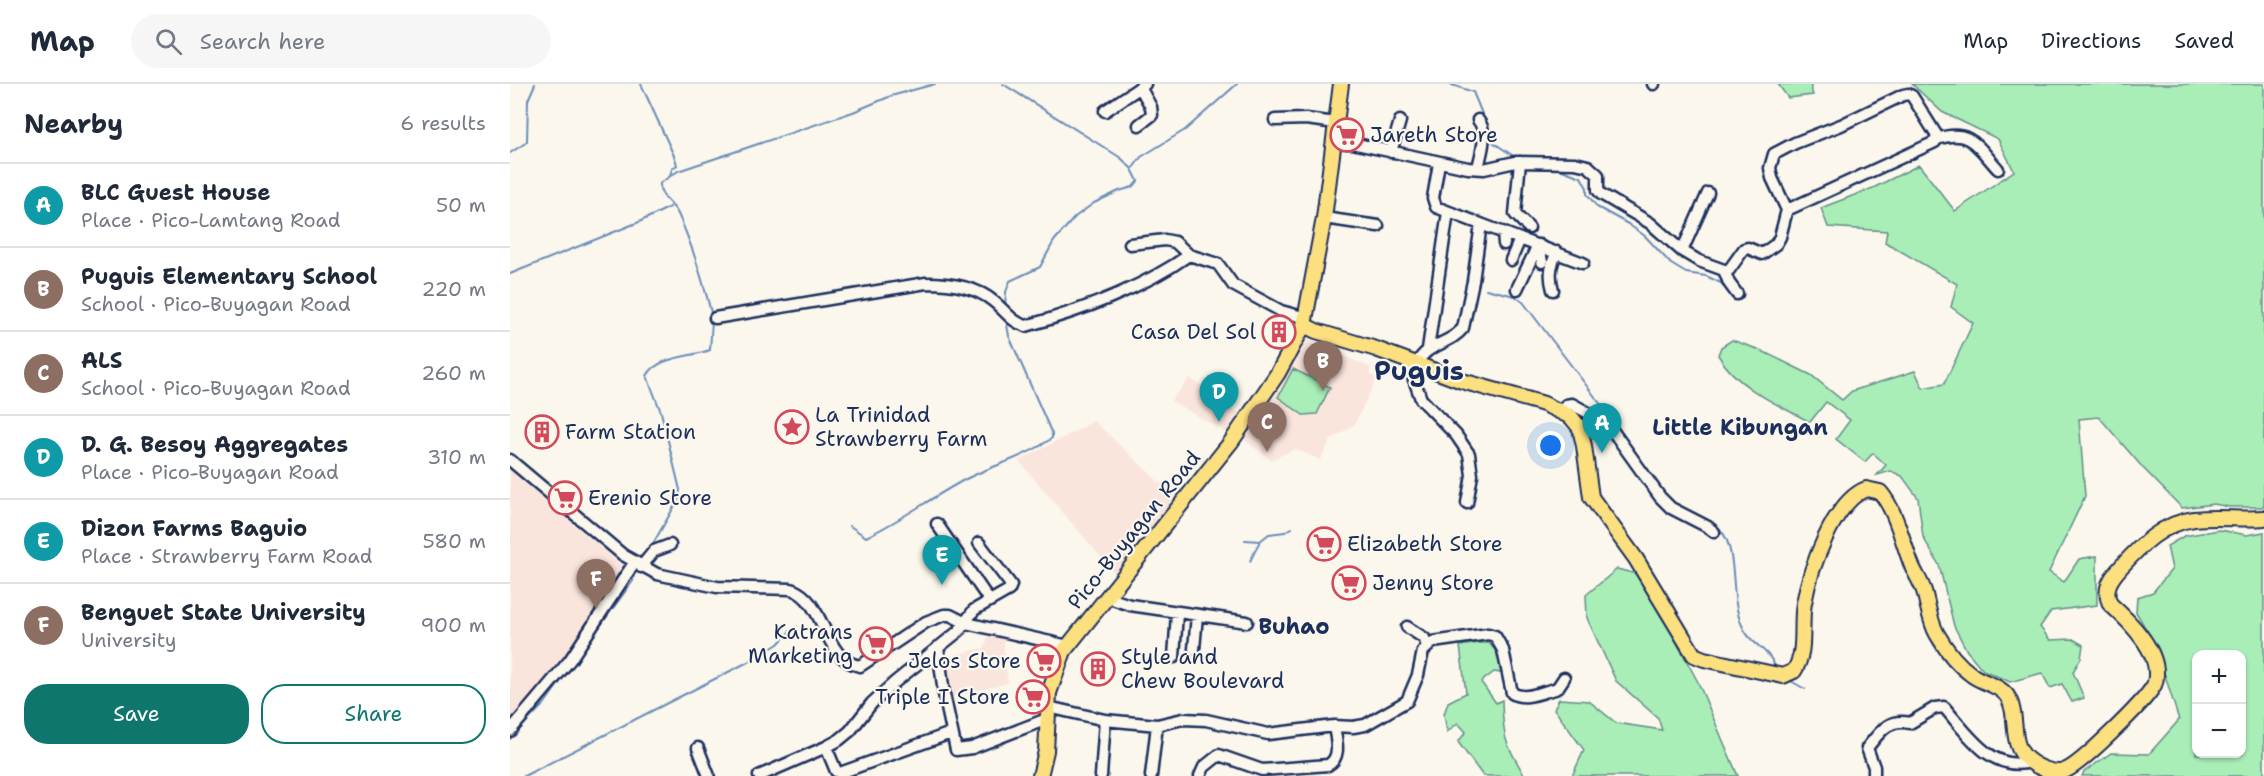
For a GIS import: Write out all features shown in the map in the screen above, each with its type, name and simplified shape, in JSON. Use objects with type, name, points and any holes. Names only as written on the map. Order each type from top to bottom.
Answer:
[{"type":"main road","name":"Pico-Buyagan Road","points":[[1040,776],[1046,751],[1051,687],[1062,655],[1112,597],[1231,442],[1278,373],[1305,322],[1324,218],[1341,84]]},
{"type":"main road","points":[[1305,322],[1311,330],[1412,362],[1462,381],[1544,404],[1571,417],[1580,428],[1591,497],[1636,559],[1694,655],[1704,659],[1783,676],[1794,671],[1802,652],[1804,603],[1816,562],[1827,537],[1841,511],[1854,496],[1866,489],[1880,492],[1894,518],[1923,588],[1935,632],[1964,669],[1975,678],[2006,693],[2012,710],[2015,742],[2021,753],[2031,762],[2056,774],[2066,771],[2103,740],[2137,707],[2154,686],[2157,673],[2154,660],[2145,644],[2107,598],[2112,576],[2141,546],[2173,524],[2193,519],[2264,518]]},
{"type":"street","points":[[1124,84],[1139,88],[1153,111],[1150,117],[1139,125]]},
{"type":"street","points":[[1105,111],[1139,88]]},
{"type":"street","points":[[1335,142],[1352,143],[1438,163],[1478,168],[1520,162],[1575,163],[1588,166],[1598,175],[1598,190],[1601,194],[1650,223],[1682,251],[1699,261],[1728,270],[1744,249],[1748,248],[1762,254],[1780,237],[1787,210],[1770,168],[1774,154],[1794,143],[1908,94],[1912,96],[1933,126],[1937,139]]},
{"type":"street","points":[[1275,120],[1306,119],[1336,123]]},
{"type":"street","points":[[1478,120],[1483,126],[1484,134],[1478,168]]},
{"type":"street","points":[[1391,152],[1400,121]]},
{"type":"street","points":[[1787,210],[1931,144],[1937,139],[1953,134],[1964,135],[1998,169]]},
{"type":"street","points":[[1520,162],[1515,214],[1529,228]]},
{"type":"street","points":[[1438,163],[1433,202],[1436,207],[1582,263]]},
{"type":"street","points":[[1682,251],[1708,194]]},
{"type":"street","points":[[1428,349],[1448,212]]},
{"type":"street","points":[[1324,218],[1378,226]]},
{"type":"street","points":[[1467,503],[1472,475],[1469,454],[1456,435],[1421,399],[1412,362],[1428,349],[1462,331],[1472,289],[1481,224]]},
{"type":"street","points":[[1503,232],[1504,244]]},
{"type":"street","points":[[1511,260],[1520,239]]},
{"type":"street","points":[[1130,244],[1172,240],[1190,255],[1217,264],[1233,285],[1305,322]]},
{"type":"street","points":[[1538,245],[1542,262]]},
{"type":"street","points":[[1517,289],[1538,245]]},
{"type":"street","points":[[1554,290],[1550,270],[1557,252]]},
{"type":"street","points":[[716,318],[926,283],[942,283],[985,295],[1017,324],[1026,326],[1105,300],[1168,271],[1190,255]]},
{"type":"street","points":[[1724,270],[1737,294]]},
{"type":"street","points":[[1560,411],[1566,405],[1572,404],[1607,423],[1660,497],[1671,508],[1714,532]]},
{"type":"street","points":[[510,460],[582,522],[638,565],[657,574],[717,587],[799,592],[810,600],[842,658],[851,664],[860,666],[937,616],[950,615],[966,623],[1068,646]]},
{"type":"street","points":[[937,524],[989,600]]},
{"type":"street","points":[[759,776],[826,747],[850,731],[872,703],[966,623],[974,610],[1009,590],[1011,585],[979,543]]},
{"type":"street","points":[[512,730],[570,660],[638,565],[654,551],[670,545]]},
{"type":"street","points":[[1112,597],[1130,605],[1247,622]]},
{"type":"street","points":[[1174,657],[1177,613]]},
{"type":"street","points":[[1194,649],[1197,615]]},
{"type":"street","points":[[1407,627],[1424,638],[1427,646]]},
{"type":"street","points":[[938,647],[951,733],[954,749],[957,751],[972,748],[1048,713],[1157,725],[1183,719],[1206,720],[1278,734],[1334,726],[1353,728],[1365,725],[1407,701],[1418,675],[1421,657],[1427,646],[1438,640],[1493,635],[1502,645],[1514,696],[1528,697],[1555,689],[1564,678]]},
{"type":"street","points":[[1874,776],[1874,767],[1867,748],[1872,741],[1891,723],[1898,720],[1910,723],[1935,708],[1944,707],[1984,752],[1994,759],[2020,765],[2031,762]]},
{"type":"street","points":[[1101,776],[1105,720]]},
{"type":"street","points":[[1151,776],[1157,725]]},
{"type":"street","points":[[1200,776],[1204,766],[1219,755],[1262,770],[1328,765],[1336,759],[1337,754],[1334,726]]},
{"type":"street","points":[[826,747],[836,771],[840,773],[951,733]]},
{"type":"street","points":[[698,748],[709,776]]},
{"type":"shaded area","points":[[1306,339],[1371,368],[1369,374],[1377,378],[1354,425],[1331,440],[1320,460],[1295,449],[1271,460],[1243,439],[1300,353]]},
{"type":"shaded area","points":[[1190,378],[1239,413],[1227,433],[1171,401]]},
{"type":"shaded area","points":[[1094,421],[1175,497],[1116,575],[1019,461]]},
{"type":"shaded area","points":[[510,470],[627,570],[558,666],[510,723]]},
{"type":"shaded area","points":[[989,634],[1003,637],[1008,683],[951,697],[944,657],[984,648]]},
{"type":"green space","points":[[1778,84],[1810,84],[1813,95],[1788,98]]},
{"type":"green space","points":[[1912,84],[2264,84],[2264,507],[2229,507],[2214,504],[2182,508],[2143,468],[2099,417],[2079,419],[2085,496],[2049,572],[2064,582],[2079,559],[2097,556],[2097,605],[2051,611],[2040,627],[2050,640],[2073,639],[2083,645],[2081,658],[2073,672],[2084,698],[2072,702],[2062,684],[2050,688],[2042,673],[2010,682],[1983,670],[1967,651],[1954,626],[1939,565],[1923,537],[1918,498],[1902,476],[1891,471],[1877,475],[1886,465],[1873,453],[1865,462],[1836,439],[1850,420],[1826,402],[1810,422],[1759,395],[1736,377],[1718,355],[1721,347],[1732,340],[1760,350],[1811,375],[1842,400],[1852,391],[1915,371],[1923,388],[1944,384],[1973,323],[1951,307],[1957,284],[1885,242],[1887,231],[1828,227],[1821,208],[1873,188],[1919,165],[1955,211],[2014,171],[1998,139],[1942,112]]},
{"type":"green space","points":[[1293,369],[1330,387],[1317,414],[1303,415],[1278,397]]},
{"type":"green space","points":[[2219,530],[2247,535],[2264,532],[2264,776],[2082,776],[2084,772],[2111,753],[2149,754],[2179,720],[2155,644],[2136,612],[2137,597],[2153,592],[2172,569],[2167,546],[2184,536]]},
{"type":"green space","points":[[1617,569],[1640,575],[1698,682],[1738,776],[1572,776],[1584,750],[1554,709],[1559,699],[1589,701],[1616,723],[1662,730],[1658,718],[1616,681],[1587,618],[1586,595]]},
{"type":"green space","points":[[1489,643],[1499,655],[1501,673],[1494,672],[1481,682],[1496,703],[1502,700],[1506,740],[1525,776],[1483,776],[1458,742],[1466,732],[1458,723],[1447,732],[1444,714],[1448,702],[1466,693],[1460,646]]},
{"type":"waterway","points":[[510,153],[527,141],[528,100],[535,84]]},
{"type":"waterway","points":[[641,84],[675,158],[677,165],[672,169],[670,176]]},
{"type":"waterway","points":[[712,316],[683,226],[676,210],[662,193],[660,183],[678,171],[853,112],[891,96],[935,84]]},
{"type":"waterway","points":[[1003,84],[1121,158],[1132,169],[1138,181],[1133,187],[1094,203],[1075,217],[1054,241],[1040,267],[1010,281],[1006,292],[1005,307]]},
{"type":"waterway","points":[[1133,168],[1141,157],[1185,130],[1237,84]]},
{"type":"waterway","points":[[1449,84],[1473,92],[1494,143],[1515,157]]},
{"type":"waterway","points":[[1562,170],[1581,177],[1587,188],[1587,194],[1597,207],[1645,236],[1671,264],[1686,273],[1706,276],[1723,284]]},
{"type":"waterway","points":[[510,274],[639,222],[670,207]]},
{"type":"waterway","points":[[1486,289],[1515,296],[1523,302],[1602,406],[1610,420]]},
{"type":"waterway","points":[[850,526],[866,537],[966,479],[1021,456],[1052,438],[1009,336],[1006,319]]},
{"type":"waterway","points":[[650,549],[678,500],[680,490],[661,412],[647,376],[659,364],[710,350],[712,321]]},
{"type":"waterway","points":[[1714,526],[1721,531],[1730,549],[1739,618],[1748,635],[1769,656],[1777,670]]},
{"type":"waterway","points":[[1245,540],[1260,541],[1269,534],[1285,532],[1292,528]]},
{"type":"waterway","points":[[1250,561],[1260,541]]},
{"type":"waterway","points":[[583,649],[633,581],[634,572]]},
{"type":"waterway","points":[[524,776],[752,660],[778,644],[790,631]]},
{"type":"waterway","points":[[510,739],[545,703],[573,664]]},
{"type":"waterway","points":[[1789,680],[1805,689]]},
{"type":"place","name":"Jareth Store","points":[[1347,135]]},
{"type":"place","name":"Casa Del Sol","points":[[1279,332]]},
{"type":"place","name":"Puguis Elementary School","points":[[1323,391]]},
{"type":"place","name":"D. G. Besoy Aggregates","points":[[1219,422]]},
{"type":"place","name":"La Trinidad Strawberry Farm","points":[[792,427]]},
{"type":"place","name":"Farm Station","points":[[542,432]]},
{"type":"place","name":"ALS","points":[[1267,452]]},
{"type":"place","name":"BLC Guest House","points":[[1602,453]]},
{"type":"place","name":"Erenio Store","points":[[565,498]]},
{"type":"place","name":"Elizabeth Store","points":[[1324,544]]},
{"type":"place","name":"Jenny Store","points":[[1349,583]]},
{"type":"place","name":"Dizon Farms Baguio","points":[[942,585]]},
{"type":"place","name":"Benguet State University","points":[[596,609]]},
{"type":"place","name":"Katrans Marketing","points":[[876,644]]},
{"type":"place","name":"Jelos Store","points":[[1044,661]]},
{"type":"place","name":"Style and Chew Boulevard","points":[[1098,669]]},
{"type":"place","name":"Triple I Store","points":[[1033,697]]},
{"type":"district","name":"Puguis","points":[[1419,370]]},
{"type":"district","name":"Little Kibungan","points":[[1740,427]]},
{"type":"district","name":"Buhao","points":[[1294,626]]}]
